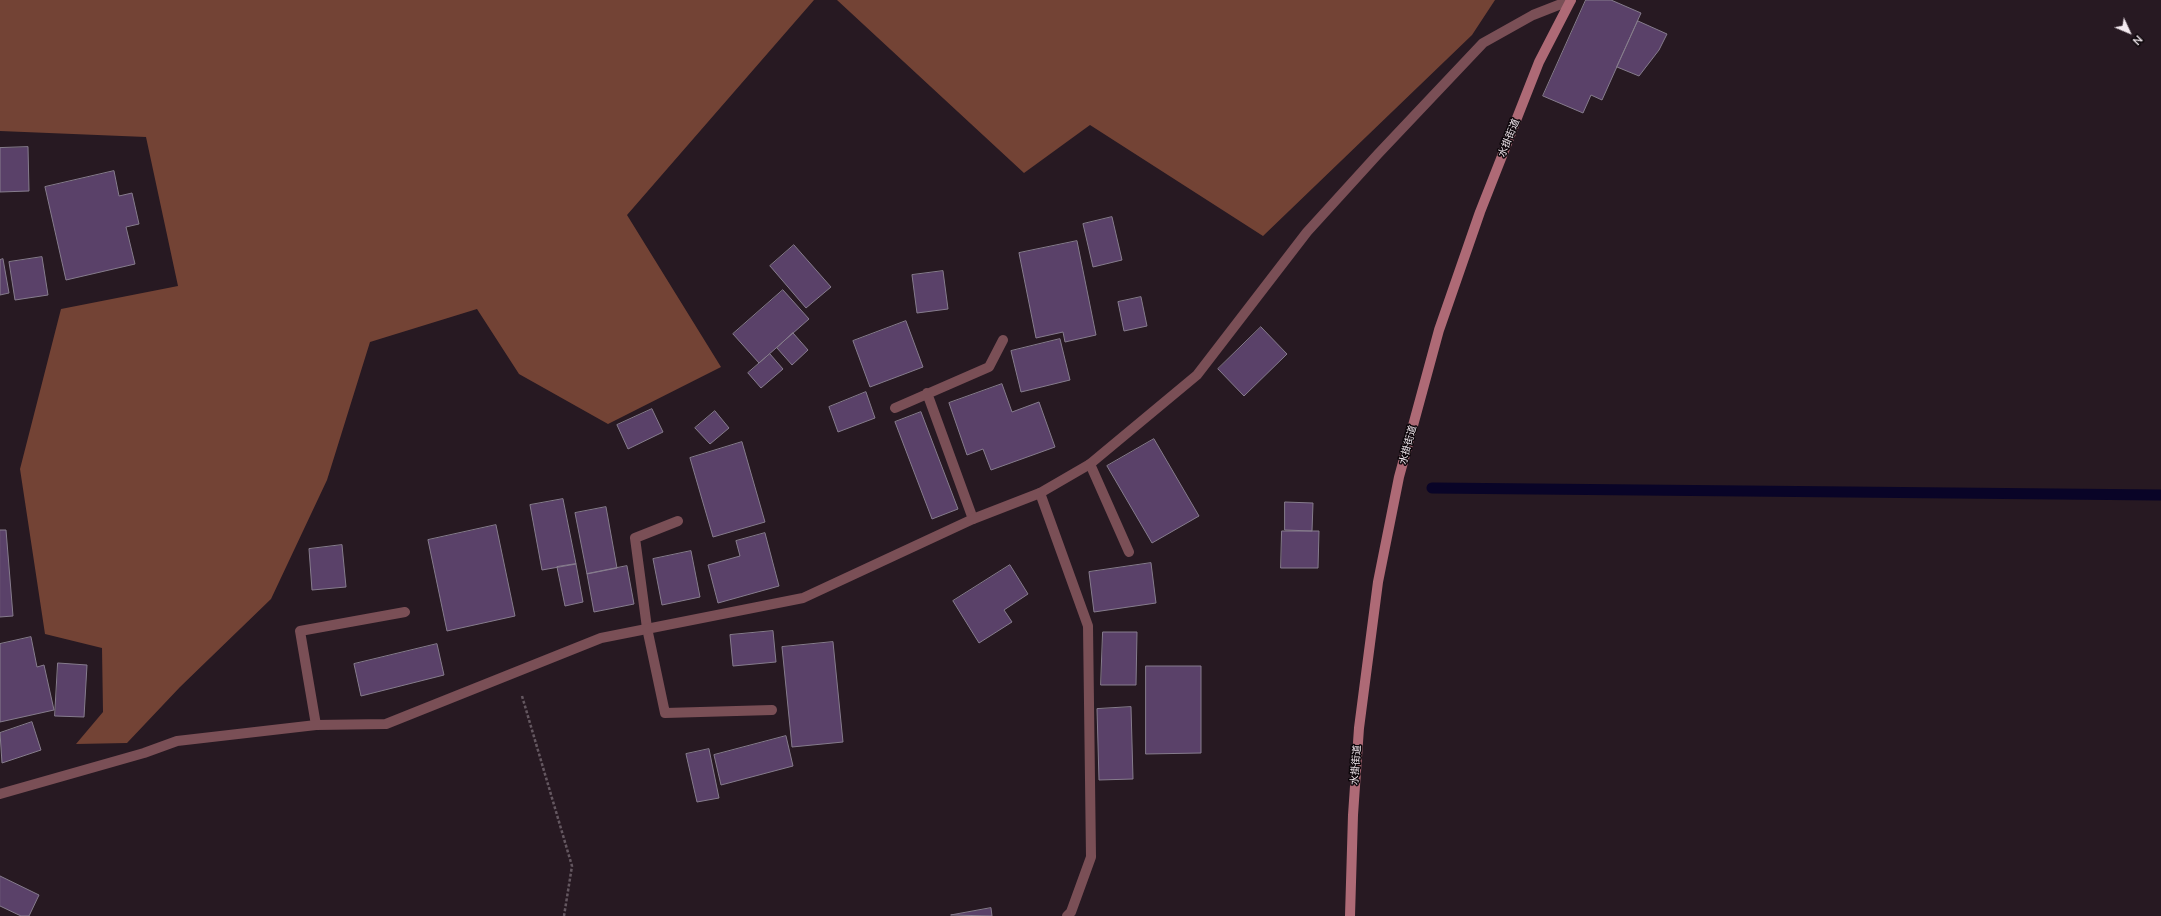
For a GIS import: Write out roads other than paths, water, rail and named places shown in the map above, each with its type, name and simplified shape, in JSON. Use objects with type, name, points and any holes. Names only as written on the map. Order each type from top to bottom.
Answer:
[{"type":"main road","name":"水掛街道","points":[[1350,916],[1353,815],[1359,728],[1378,582],[1399,477],[1439,330],[1480,212],[1539,62],[1571,0]]},
{"type":"street","points":[[0,794],[144,753],[178,741],[316,725],[386,724],[601,638],[803,598],[973,519],[1040,493],[1090,464],[1197,375],[1307,232],[1378,154],[1484,43],[1533,15],[1571,0]]},
{"type":"street","points":[[895,408],[927,393],[989,368],[1003,340]]},
{"type":"street","points":[[927,393],[973,519]]},
{"type":"street","points":[[1090,464],[1129,552]]},
{"type":"street","points":[[1040,493],[1088,626],[1091,857],[1071,912],[1067,916]]},
{"type":"street","points":[[678,521],[636,538],[648,628],[665,713],[772,710]]},
{"type":"street","points":[[316,725],[300,631],[405,612]]},
{"type":"waterway","points":[[1432,488],[2161,495]]}]
